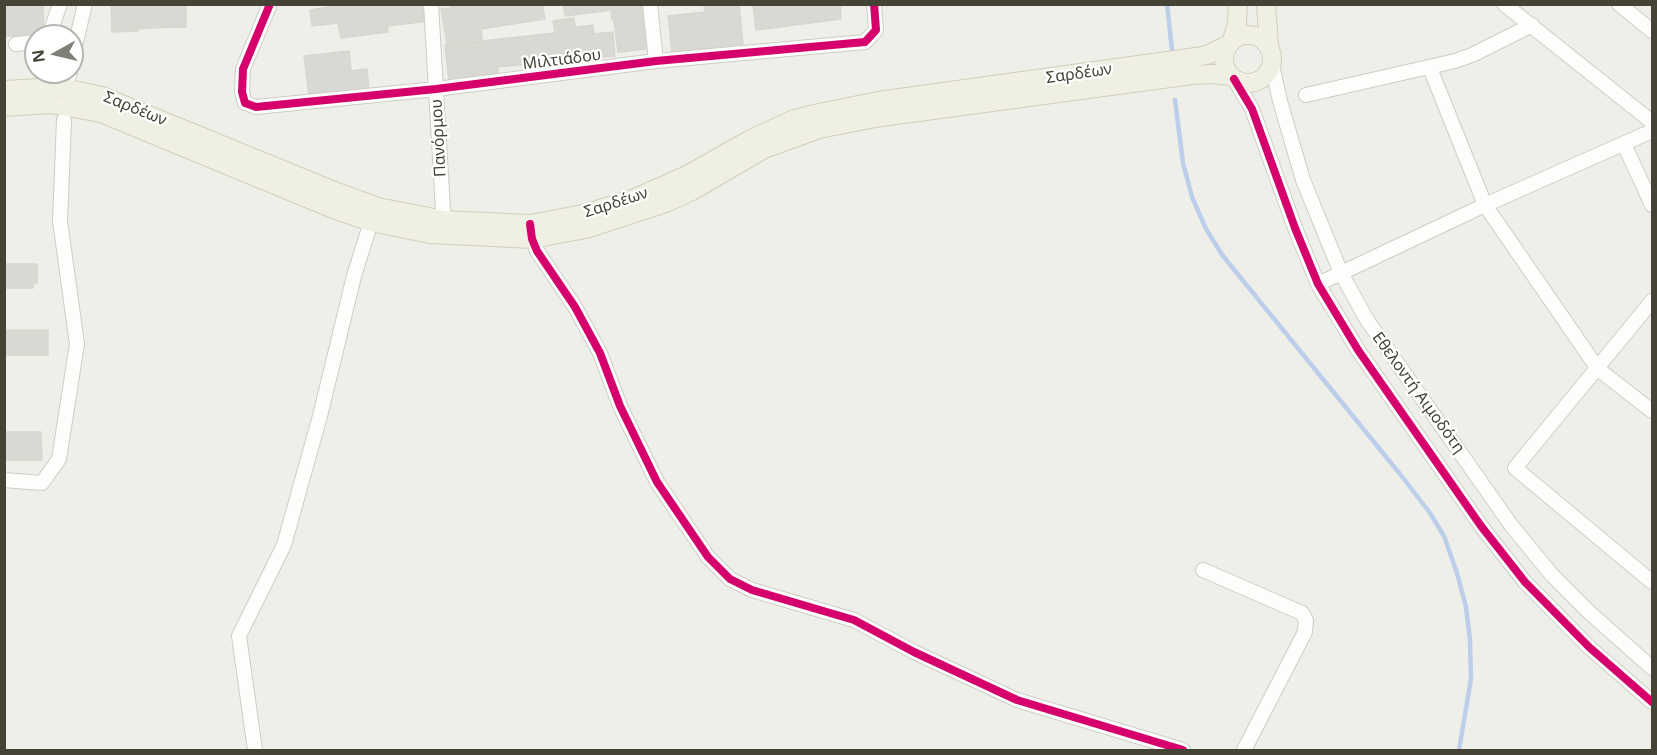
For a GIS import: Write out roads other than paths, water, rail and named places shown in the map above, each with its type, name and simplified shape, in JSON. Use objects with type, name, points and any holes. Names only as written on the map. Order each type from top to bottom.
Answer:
[{"type":"main road","points":[[1238,4],[1237,24],[1224,61],[1232,78],[1243,83],[1261,80],[1272,65],[1266,4]]},
{"type":"main road","points":[[1230,43],[1239,36],[1248,34],[1263,40],[1269,46]]},
{"type":"main road","name":"Σαρδέων","points":[[531,232],[635,198],[685,176],[751,139],[792,120],[814,114],[878,101],[1196,57],[1207,55],[1230,43]]},
{"type":"main road","name":"Σαρδέων","points":[[4,106],[51,104],[102,113],[333,209],[371,222],[414,232],[445,228],[531,232],[586,230],[666,203],[764,148],[798,135],[838,124],[1192,75],[1212,74],[1232,78]]},
{"type":"main road","name":"Σαρδέων","points":[[4,90],[59,87],[102,96],[355,199],[445,228]]},
{"type":"street","points":[[53,24],[60,4]]},
{"type":"street","points":[[81,24],[86,4]]},
{"type":"street","name":"Μιλτιάδου","points":[[270,4],[243,69],[242,92],[245,103],[256,107],[436,89],[656,61],[865,42],[876,30],[874,4]]},
{"type":"street","name":"Πανόρμου","points":[[431,4],[445,228]]},
{"type":"street","points":[[650,4],[656,61]]},
{"type":"street","points":[[1504,4],[1653,122]]},
{"type":"street","points":[[1619,4],[1653,31]]},
{"type":"street","points":[[1306,95],[1430,68],[1472,55],[1532,25]]},
{"type":"street","points":[[16,44],[24,43]]},
{"type":"street","name":"Εθελοντή Αιμοδότη","points":[[1272,65],[1284,119],[1303,180],[1341,273],[1380,341],[1511,525],[1571,595],[1653,668]]},
{"type":"street","points":[[1430,68],[1485,205],[1598,369],[1653,411]]},
{"type":"street","points":[[1232,78],[1252,110],[1294,228],[1318,284],[1358,350],[1481,526],[1512,566],[1560,619],[1653,702]]},
{"type":"street","points":[[4,480],[42,483],[59,459],[77,344],[60,221],[64,120]]},
{"type":"street","points":[[1318,284],[1485,205],[1653,131]]},
{"type":"street","points":[[1624,144],[1653,205]]},
{"type":"street","points":[[255,750],[239,636],[284,545],[320,416],[354,276],[371,222]]},
{"type":"street","points":[[531,232],[537,251],[575,307],[600,353],[620,406],[657,482],[708,557],[730,579],[752,590],[854,620],[914,652],[1017,700],[1183,750]]},
{"type":"street","points":[[1653,301],[1515,468],[1653,582]]},
{"type":"street","points":[[1203,570],[1302,613],[1306,620],[1305,632],[1244,750]]},
{"type":"waterway","points":[[1167,4],[1172,50]]},
{"type":"waterway","points":[[1175,100],[1183,163],[1192,197],[1206,229],[1223,256],[1400,474],[1430,513],[1444,536],[1466,607],[1470,640],[1471,679],[1459,750]]}]
